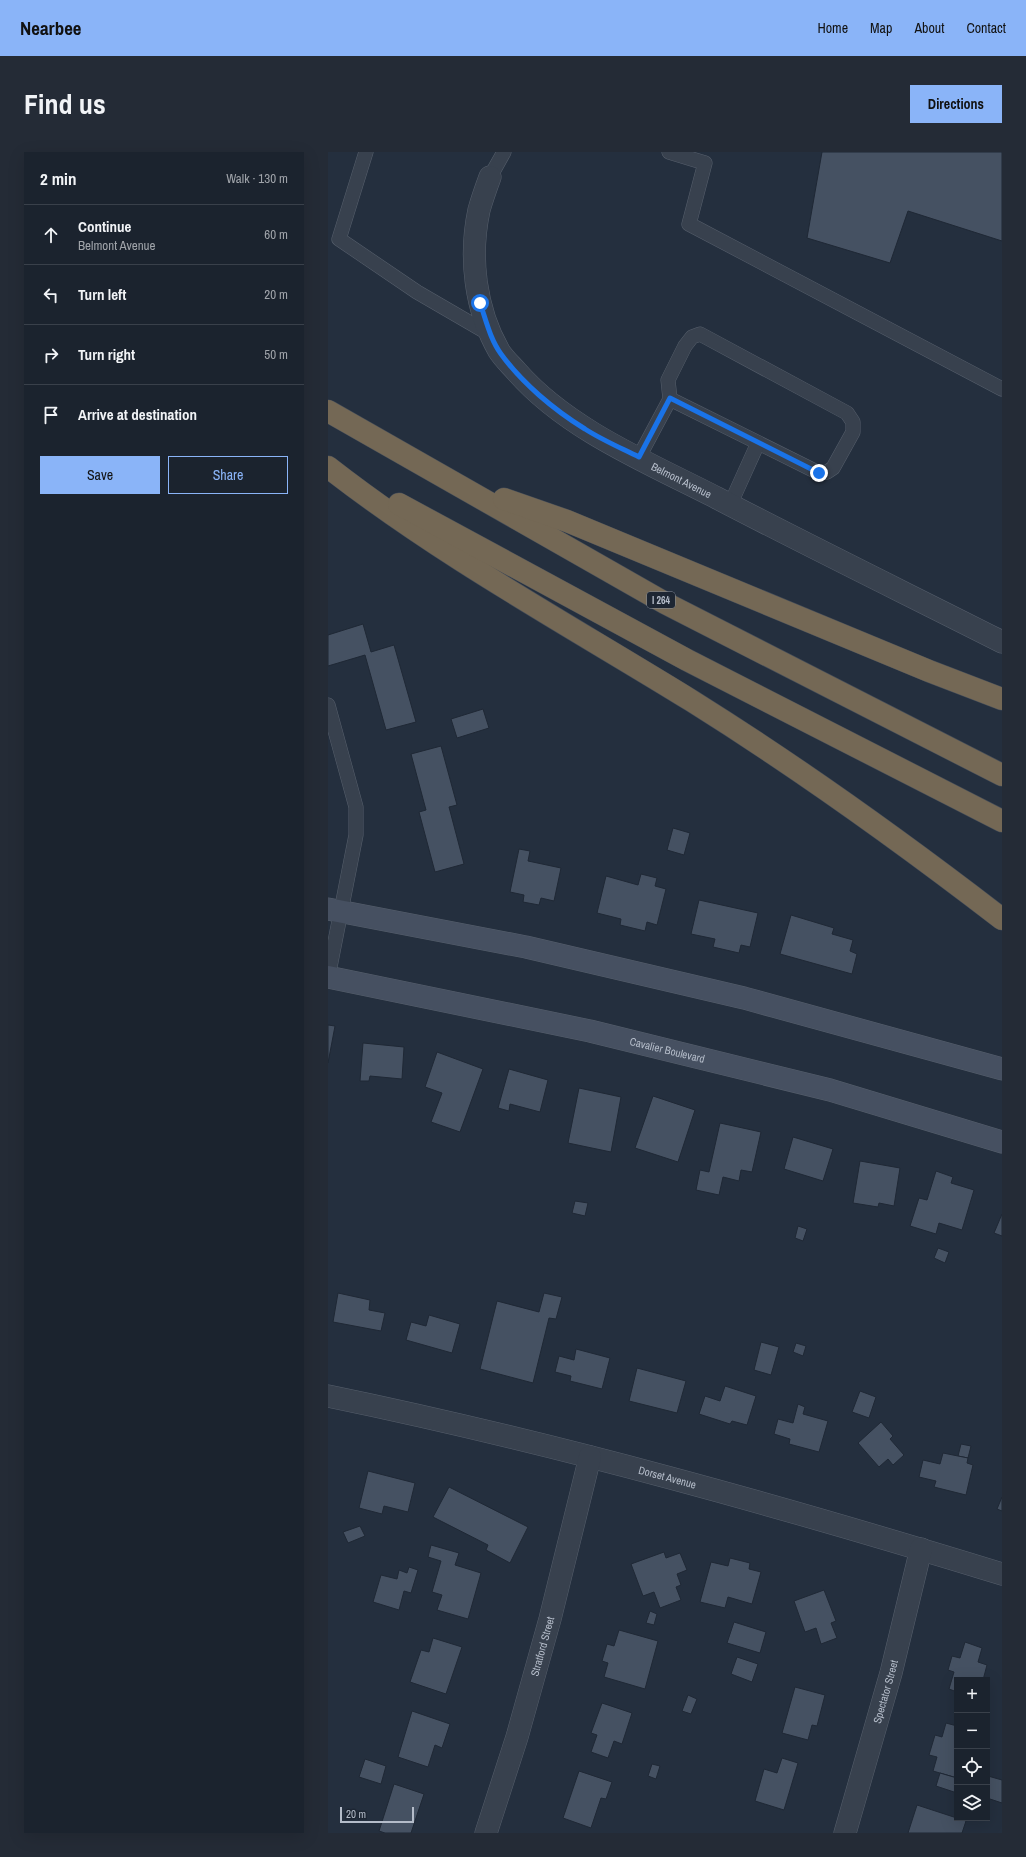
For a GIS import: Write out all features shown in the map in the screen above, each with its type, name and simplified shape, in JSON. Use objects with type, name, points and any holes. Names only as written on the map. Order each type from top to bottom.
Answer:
[{"type":"highway","name":"I 264","points":[[328,411],[665,602],[1002,775]]},
{"type":"highway","points":[[328,466],[686,660],[1002,821]]},
{"type":"highway","points":[[328,466],[361,493],[453,556],[685,697],[789,764],[907,846],[1002,919]]},
{"type":"highway","points":[[452,481],[567,521],[1002,699]]},
{"type":"main road","points":[[335,911],[526,947],[744,998],[1002,1069]]},
{"type":"main road","name":"Cavalier Boulevard","points":[[328,977],[590,1031],[830,1090],[1002,1142]]},
{"type":"street","name":"Belmont Avenue","points":[[490,177],[479,209],[475,236],[474,269],[480,303],[491,335],[500,353],[524,380],[549,403],[585,429],[730,505],[1002,642]]},
{"type":"street","name":"Dorset Avenue","points":[[328,1396],[590,1457],[708,1487],[1002,1574]]},
{"type":"street","name":"Stratford Street","points":[[486,1833],[517,1737],[550,1619],[590,1457]]},
{"type":"street","name":"Spectator Street","points":[[845,1833],[891,1673],[921,1549]]},
{"type":"lane","points":[[366,152],[339,239],[417,292],[491,335]]},
{"type":"lane","points":[[490,177],[504,152]]},
{"type":"lane","points":[[669,152],[705,163],[689,224],[1002,389]]},
{"type":"lane","points":[[639,457],[670,398],[668,380],[684,346],[692,337],[700,334],[848,413],[853,422],[853,432],[833,468],[827,472],[819,473],[670,398]]},
{"type":"lane","points":[[730,505],[758,443]]},
{"type":"lane","points":[[328,707],[356,807],[356,835],[335,911],[328,977]]},
{"type":"building","points":[[822,152],[1002,152],[1002,241],[908,211],[890,263],[807,238]]},
{"type":"building","points":[[363,624],[371,652],[394,645],[416,722],[386,730],[365,655],[328,666],[328,635]]},
{"type":"building","points":[[483,709],[489,728],[457,738],[451,719]]},
{"type":"building","points":[[441,746],[457,805],[449,807],[464,864],[435,872],[419,812],[426,810],[411,754]]},
{"type":"building","points":[[673,828],[690,833],[684,855],[667,850]]},
{"type":"building","points":[[519,849],[530,851],[528,861],[561,868],[554,901],[541,898],[539,905],[523,902],[524,895],[510,892]]},
{"type":"building","points":[[641,874],[657,878],[655,886],[666,889],[657,925],[647,922],[645,931],[620,925],[621,919],[597,913],[606,876],[638,885]]},
{"type":"building","points":[[699,900],[758,913],[750,947],[741,945],[739,953],[713,947],[715,939],[691,934]]},
{"type":"building","points":[[791,915],[834,928],[832,934],[853,940],[850,951],[857,954],[852,974],[780,954]]},
{"type":"building","points":[[328,1025],[335,1026],[328,1063]]},
{"type":"building","points":[[363,1043],[404,1047],[402,1079],[370,1076],[369,1081],[360,1081]]},
{"type":"building","points":[[437,1052],[483,1069],[460,1132],[431,1122],[442,1093],[425,1087]]},
{"type":"building","points":[[509,1069],[548,1080],[540,1112],[510,1104],[509,1111],[498,1108]]},
{"type":"building","points":[[579,1088],[621,1097],[611,1152],[568,1143]]},
{"type":"building","points":[[653,1096],[695,1110],[678,1162],[635,1148]]},
{"type":"building","points":[[720,1123],[761,1132],[752,1172],[741,1170],[739,1181],[723,1177],[719,1195],[696,1190],[700,1170],[709,1172]]},
{"type":"building","points":[[793,1137],[833,1149],[823,1181],[784,1169]]},
{"type":"building","points":[[860,1161],[900,1168],[894,1206],[879,1203],[878,1207],[853,1203]]},
{"type":"building","points":[[936,1171],[953,1177],[951,1183],[974,1190],[962,1230],[939,1223],[936,1234],[910,1226],[919,1198],[927,1200]]},
{"type":"building","points":[[575,1201],[588,1203],[585,1216],[572,1213]]},
{"type":"building","points":[[1002,1214],[1002,1236],[994,1233]]},
{"type":"building","points":[[798,1226],[807,1229],[803,1241],[795,1238]]},
{"type":"building","points":[[938,1248],[949,1252],[945,1263],[934,1258]]},
{"type":"building","points":[[338,1293],[370,1300],[369,1310],[385,1313],[381,1331],[333,1322]]},
{"type":"building","points":[[544,1293],[562,1297],[556,1319],[549,1318],[533,1383],[480,1369],[497,1301],[539,1312]]},
{"type":"building","points":[[429,1315],[460,1324],[452,1353],[406,1340],[411,1322],[426,1326]]},
{"type":"building","points":[[761,1342],[779,1347],[771,1375],[754,1370]]},
{"type":"building","points":[[796,1343],[806,1346],[803,1356],[793,1352]]},
{"type":"building","points":[[576,1349],[610,1358],[602,1389],[570,1381],[571,1376],[555,1372],[559,1356],[574,1360]]},
{"type":"building","points":[[637,1368],[686,1381],[677,1413],[629,1401]]},
{"type":"building","points":[[725,1386],[756,1396],[747,1425],[732,1421],[730,1424],[699,1414],[705,1396],[720,1401]]},
{"type":"building","points":[[860,1391],[876,1397],[869,1418],[852,1412]]},
{"type":"building","points":[[798,1404],[805,1407],[803,1414],[828,1421],[819,1452],[789,1444],[790,1439],[774,1434],[778,1419],[793,1423]]},
{"type":"building","points":[[881,1422],[893,1436],[890,1439],[904,1455],[893,1465],[888,1459],[879,1467],[858,1443]]},
{"type":"building","points":[[961,1444],[971,1446],[968,1458],[958,1456]]},
{"type":"building","points":[[943,1453],[968,1458],[967,1463],[973,1465],[966,1495],[934,1487],[936,1481],[919,1477],[923,1460],[940,1464]]},
{"type":"building","points":[[368,1471],[415,1483],[408,1512],[384,1506],[382,1514],[359,1508]]},
{"type":"building","points":[[449,1487],[528,1527],[510,1563],[486,1550],[488,1545],[433,1517]]},
{"type":"building","points":[[1002,1497],[1002,1511],[997,1509]]},
{"type":"building","points":[[360,1526],[365,1536],[348,1543],[343,1532]]},
{"type":"building","points":[[431,1545],[459,1553],[455,1565],[481,1573],[468,1619],[437,1610],[442,1595],[432,1592],[441,1561],[428,1557]]},
{"type":"building","points":[[664,1552],[666,1558],[680,1553],[687,1570],[677,1574],[681,1585],[676,1587],[681,1600],[660,1608],[654,1592],[643,1596],[631,1564]]},
{"type":"building","points":[[730,1558],[750,1563],[749,1569],[761,1572],[752,1604],[728,1597],[725,1608],[700,1602],[711,1562],[728,1566]]},
{"type":"building","points":[[409,1567],[418,1570],[411,1593],[404,1591],[399,1610],[373,1602],[381,1575],[397,1579],[399,1570],[407,1573]]},
{"type":"building","points":[[824,1590],[836,1621],[831,1623],[837,1638],[821,1644],[816,1628],[805,1632],[794,1601]]},
{"type":"building","points":[[650,1611],[657,1614],[654,1625],[646,1623]]},
{"type":"building","points":[[734,1622],[766,1632],[760,1653],[727,1643]]},
{"type":"building","points":[[619,1630],[658,1641],[645,1689],[604,1677],[608,1663],[602,1661],[607,1644],[614,1646]]},
{"type":"building","points":[[433,1638],[462,1647],[446,1694],[410,1682],[421,1650],[429,1652]]},
{"type":"building","points":[[965,1642],[982,1648],[978,1662],[987,1665],[984,1677],[954,1677],[954,1691],[949,1689],[954,1672],[948,1670],[952,1656],[960,1658]]},
{"type":"building","points":[[737,1657],[758,1664],[752,1682],[731,1674]]},
{"type":"building","points":[[795,1687],[825,1695],[817,1726],[812,1725],[808,1740],[782,1733]]},
{"type":"building","points":[[688,1695],[697,1699],[691,1714],[682,1711]]},
{"type":"building","points":[[602,1703],[632,1713],[622,1744],[614,1741],[608,1758],[591,1752],[597,1735],[591,1733]]},
{"type":"building","points":[[412,1711],[450,1724],[442,1748],[435,1745],[428,1767],[398,1757]]},
{"type":"building","points":[[946,1723],[954,1725],[954,1777],[933,1771],[937,1757],[929,1755],[935,1735],[942,1737]]},
{"type":"building","points":[[782,1758],[798,1763],[784,1810],[755,1801],[764,1769],[777,1773]]},
{"type":"building","points":[[365,1759],[386,1766],[381,1784],[359,1777]]},
{"type":"building","points":[[652,1764],[660,1766],[656,1779],[648,1776]]},
{"type":"building","points":[[579,1771],[612,1782],[606,1799],[601,1798],[591,1828],[563,1818]]},
{"type":"building","points":[[940,1773],[954,1777],[954,1792],[936,1786]]},
{"type":"building","points":[[990,1777],[1002,1780],[1002,1803],[990,1799]]},
{"type":"building","points":[[394,1784],[424,1794],[411,1833],[385,1833],[379,1831]]},
{"type":"building","points":[[917,1805],[954,1817],[954,1821],[966,1821],[962,1833],[908,1833]]},
{"type":"route","points":[[480,303],[491,335],[500,353],[524,380],[549,403],[585,429],[639,457],[670,398],[819,473]]}]
